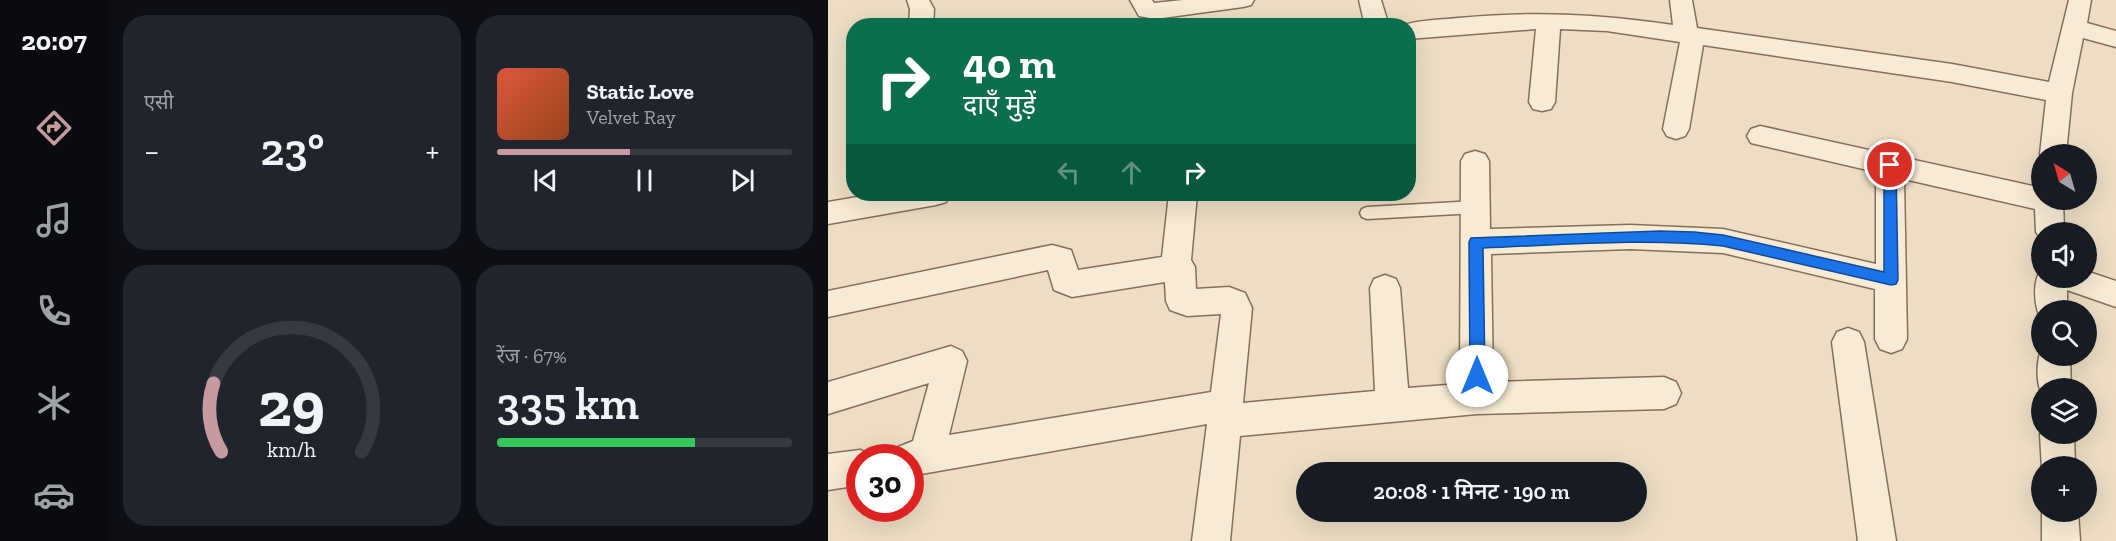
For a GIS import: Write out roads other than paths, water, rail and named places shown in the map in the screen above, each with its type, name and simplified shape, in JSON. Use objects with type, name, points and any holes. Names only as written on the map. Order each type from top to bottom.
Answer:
[{"type":"street","points":[[918,0],[922,9],[921,18]]},
{"type":"street","points":[[1145,12],[1243,0]]},
{"type":"street","points":[[1370,0],[1375,18]]},
{"type":"street","points":[[1471,0],[1480,24]]},
{"type":"street","points":[[1676,129],[1690,36],[1681,0]]},
{"type":"street","points":[[2055,144],[2059,93],[2080,0]]},
{"type":"street","points":[[1416,30],[1549,21],[1606,11],[1690,36],[1952,73],[2059,93]]},
{"type":"street","points":[[1542,102],[1549,21]]},
{"type":"street","points":[[2074,27],[2116,39]]},
{"type":"street","points":[[1760,136],[2031,197]]},
{"type":"street","points":[[1475,161],[1477,398]]},
{"type":"street","points":[[1890,165],[1891,339]]},
{"type":"street","points":[[835,212],[846,196]]},
{"type":"street","points":[[835,212],[897,201]]},
{"type":"street","points":[[1176,266],[1182,201]]},
{"type":"street","points":[[1476,242],[1660,236],[1694,238],[1723,241],[1891,280]]},
{"type":"street","points":[[828,304],[1052,257],[1061,259],[1065,281],[1072,284],[1180,267],[1181,301],[1187,303],[1229,300],[1237,308],[1211,541]]},
{"type":"street","points":[[1385,288],[1393,406]]},
{"type":"street","points":[[2097,288],[2116,294]]},
{"type":"street","points":[[1848,342],[1877,541]]},
{"type":"street","points":[[828,398],[951,362],[923,444]]},
{"type":"street","points":[[924,457],[1225,413],[1393,406],[1477,398],[1664,393]]},
{"type":"street","points":[[828,472],[846,469]]},
{"type":"street","points":[[2060,522],[2061,541]]},
{"type":"lane","points":[[1367,213],[1476,207]]}]
